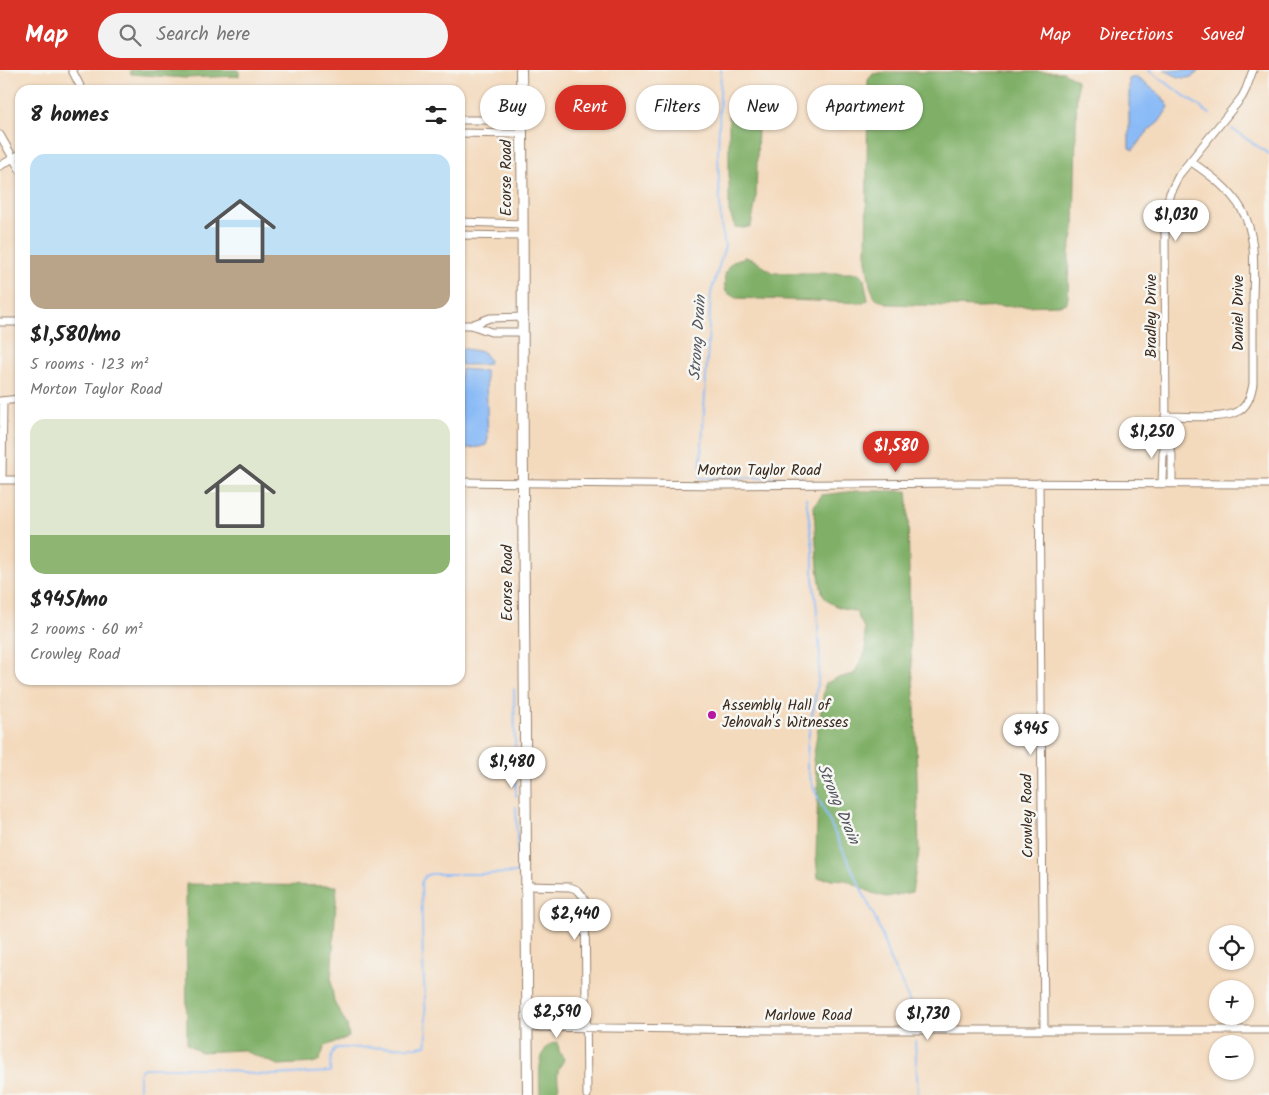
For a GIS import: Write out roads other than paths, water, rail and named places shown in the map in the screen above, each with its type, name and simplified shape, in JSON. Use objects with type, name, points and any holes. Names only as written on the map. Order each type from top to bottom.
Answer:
[{"type":"main road","name":"Ecorse Road","points":[[521,70],[521,85]]},
{"type":"main road","name":"Ecorse Road","points":[[522,130],[524,712],[528,1095]]},
{"type":"street","points":[[72,70],[80,85]]},
{"type":"street","name":"Bradley Drive","points":[[1162,483],[1166,438],[1165,215],[1170,193],[1180,175],[1242,97],[1253,70]]},
{"type":"street","points":[[465,120],[480,120]]},
{"type":"street","points":[[465,133],[522,134]]},
{"type":"street","points":[[0,135],[15,154]]},
{"type":"street","points":[[0,166],[15,157]]},
{"type":"street","name":"Daniel Drive","points":[[1165,416],[1221,416],[1235,413],[1249,400],[1253,384],[1253,252],[1250,229],[1242,210],[1231,194],[1190,161]]},
{"type":"street","points":[[465,222],[522,224]]},
{"type":"street","points":[[465,235],[522,236]]},
{"type":"street","points":[[471,325],[490,318],[523,317]]},
{"type":"street","points":[[0,322],[15,322]]},
{"type":"street","points":[[465,325],[471,325],[491,332],[523,332]]},
{"type":"street","points":[[15,400],[2,401],[1,480],[15,480]]},
{"type":"street","name":"Bradley Drive","points":[[1166,438],[1172,455],[1172,483]]},
{"type":"street","name":"Morton Taylor Road","points":[[465,482],[706,485],[1269,484]]},
{"type":"street","name":"Crowley Road","points":[[1039,483],[1044,1029]]},
{"type":"street","points":[[526,886],[570,887],[578,890],[584,897],[587,1095]]},
{"type":"street","name":"Marlowe Road","points":[[528,1028],[1269,1030]]},
{"type":"water","points":[[1164,70],[1200,70],[1191,77],[1183,78]]},
{"type":"water","points":[[1135,77],[1159,94],[1169,107],[1159,122],[1149,130],[1133,150],[1129,148],[1129,79]]},
{"type":"water","points":[[465,349],[483,352],[489,360],[488,364],[465,365]]},
{"type":"water","points":[[465,369],[485,371],[488,439],[486,445],[465,448]]},
{"type":"waterway","name":"Strong Drain","points":[[721,70],[718,153],[721,225],[725,246],[711,293],[700,478],[802,477]]},
{"type":"waterway","points":[[1148,70],[1210,114]]},
{"type":"waterway","points":[[1232,129],[1269,154]]},
{"type":"waterway","name":"Strong Drain","points":[[806,498],[813,548],[813,578],[820,658],[808,739],[807,768],[814,789],[874,916],[889,958],[915,1017]]},
{"type":"waterway","points":[[514,689],[516,796]]},
{"type":"waterway","points":[[139,1095],[139,1074],[144,1068],[213,1068],[273,1075],[330,1072],[332,1055],[337,1048],[418,1047],[426,1045],[421,883],[425,876],[430,874],[516,873],[518,868],[516,807]]},
{"type":"waterway","name":"Strong Drain","points":[[915,1041],[918,1095]]},
{"type":"place","name":"Assembly Hall of Jehovah's Witnesses","points":[[712,715]]}]
